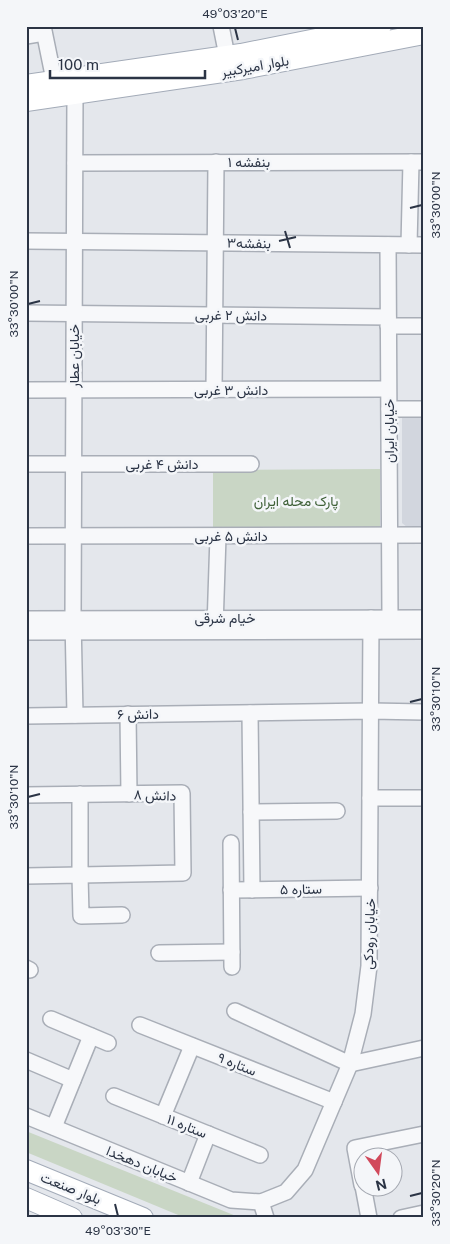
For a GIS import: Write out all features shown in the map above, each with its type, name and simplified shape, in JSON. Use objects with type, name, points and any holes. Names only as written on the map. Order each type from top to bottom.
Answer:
[{"type":"main road","name":"بلوار امیرکبیر","points":[[26,85],[227,56],[381,26]]},
{"type":"main road","name":"بلوار امیرکبیر","points":[[26,101],[243,69],[424,34]]},
{"type":"main road","name":"بلوار صنعت","points":[[26,1170],[140,1217]]},
{"type":"main road","name":"بلوار صنعت","points":[[26,1198],[72,1218]]},
{"type":"street","points":[[221,26],[227,56]]},
{"type":"street","points":[[26,36],[43,30],[54,80]]},
{"type":"street","name":"خیابان عطار","points":[[75,93],[73,464],[75,715]]},
{"type":"street","points":[[214,390],[216,162]]},
{"type":"street","points":[[416,245],[417,162]]},
{"type":"street","name":"بنفشه ۱","points":[[75,163],[417,162]]},
{"type":"street","name":"بنفشه۳","points":[[26,241],[416,245]]},
{"type":"street","name":"خیابان ایران","points":[[388,245],[390,618]]},
{"type":"street","name":"دانش ۲ غربی","points":[[26,313],[74,312],[215,315],[388,321],[424,326]]},
{"type":"street","name":"دانش ۳ غربی","points":[[26,390],[388,390]]},
{"type":"street","points":[[388,409],[424,410]]},
{"type":"street","name":"دانش ۴ غربی","points":[[26,464],[251,464]]},
{"type":"street","name":"دانش ۵ غربی","points":[[26,536],[424,535]]},
{"type":"street","points":[[215,625],[218,536]]},
{"type":"street","name":"خیام شرقی","points":[[371,625],[390,618],[424,618]]},
{"type":"street","name":"خیام شرقی","points":[[26,619],[73,625],[371,625],[424,631]]},
{"type":"street","name":"خیام شرقی","points":[[26,632],[73,625]]},
{"type":"street","name":"خیابان رودکی","points":[[261,1202],[286,1192],[305,1170],[350,1064],[363,1014],[369,966],[371,625]]},
{"type":"street","name":"دانش ۶","points":[[26,716],[371,711],[424,712]]},
{"type":"street","points":[[250,713],[252,890]]},
{"type":"street","points":[[128,714],[129,794]]},
{"type":"street","name":"دانش ۸","points":[[26,795],[182,793],[183,874],[80,875]]},
{"type":"street","points":[[80,794],[81,916],[122,915]]},
{"type":"street","points":[[370,798],[424,798]]},
{"type":"street","points":[[251,812],[337,811]]},
{"type":"street","points":[[160,953],[232,959],[231,843]]},
{"type":"street","points":[[26,876],[80,875]]},
{"type":"street","name":"ستاره ۵","points":[[231,890],[370,888]]},
{"type":"street","points":[[235,1011],[350,1064],[424,1048]]},
{"type":"street","points":[[51,1019],[108,1043]]},
{"type":"street","name":"ستاره ۹","points":[[140,1025],[334,1102]]},
{"type":"street","points":[[54,1127],[92,1036]]},
{"type":"street","points":[[163,1116],[192,1046]]},
{"type":"street","points":[[26,1060],[74,1080]]},
{"type":"street","name":"ستاره ۱۱","points":[[114,1096],[260,1155]]},
{"type":"street","name":"خیابان دهخدا","points":[[26,1116],[231,1200],[261,1202]]},
{"type":"street","points":[[189,1183],[208,1134]]},
{"type":"street","points":[[365,1146],[424,1134]]},
{"type":"street","points":[[365,1196],[369,1218]]},
{"type":"street","points":[[261,1202],[266,1218]]},
{"type":"street","points":[[401,1218],[424,1213]]},
{"type":"shaded area","points":[[402,418],[424,418],[424,527],[407,527],[402,523]]},
{"type":"green space","name":"پارک محله ایران","points":[[380,469],[380,532],[213,532],[213,470]]},
{"type":"green space","points":[[26,1131],[241,1218],[183,1217],[26,1152]]}]
